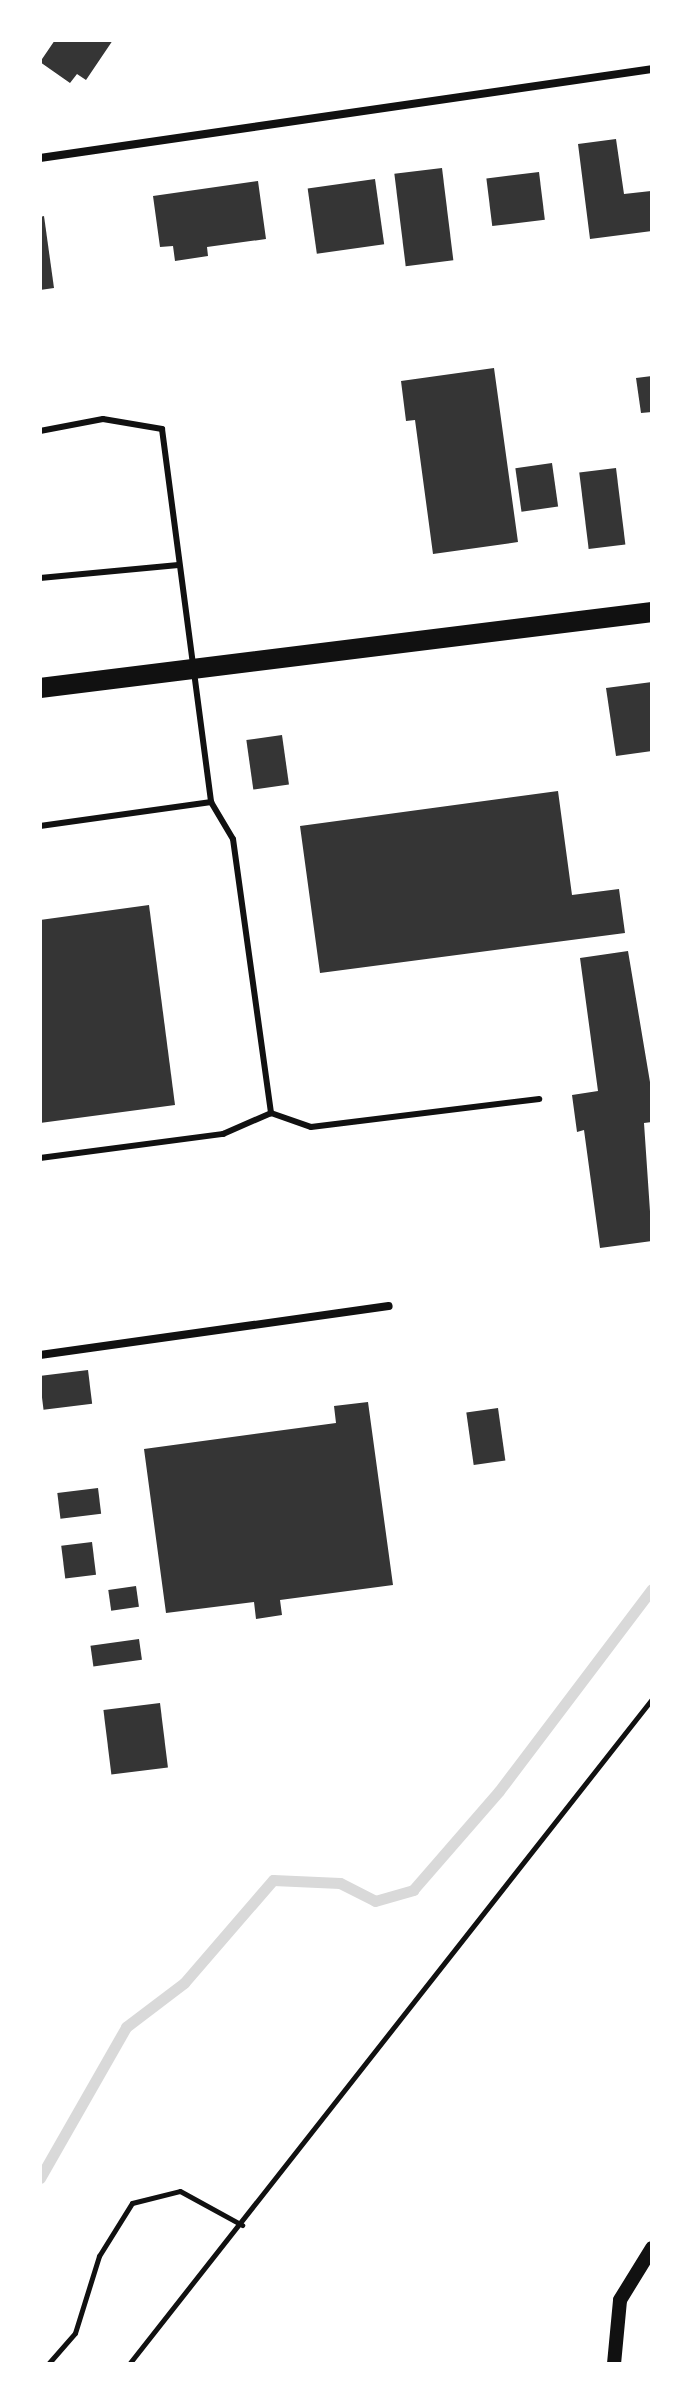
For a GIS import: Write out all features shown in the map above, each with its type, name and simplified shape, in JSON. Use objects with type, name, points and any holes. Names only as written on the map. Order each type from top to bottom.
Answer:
[{"type":"main road","points":[[40,688],[652,612]]},
{"type":"street","points":[[40,158],[652,69]]},
{"type":"street","points":[[40,1355],[389,1306]]},
{"type":"street","points":[[614,2364],[620,2300],[652,2248]]},
{"type":"lane","points":[[40,431],[103,419],[162,429],[211,802],[233,839],[271,1113]]},
{"type":"lane","points":[[40,578],[178,565]]},
{"type":"lane","points":[[40,826],[211,802]]},
{"type":"lane","points":[[40,1158],[223,1134],[271,1113],[311,1127],[539,1099]]},
{"type":"path","points":[[129,2364],[242,2225],[652,1699]]},
{"type":"path","points":[[48,2364],[75,2333],[99,2256],[132,2203],[180,2191],[242,2225]]},
{"type":"building","points":[[55,40],[113,40],[86,80],[77,74],[70,83],[40,62]]},
{"type":"building","points":[[616,139],[624,194],[651,191],[652,231],[590,239],[578,144]]},
{"type":"building","points":[[442,168],[453,260],[406,266],[394,174]]},
{"type":"building","points":[[539,172],[545,220],[492,226],[486,178]]},
{"type":"building","points":[[375,179],[384,244],[317,254],[308,188]]},
{"type":"building","points":[[258,181],[266,239],[207,247],[208,256],[175,261],[173,246],[160,247],[153,196]]},
{"type":"building","points":[[44,216],[54,288],[40,290],[40,217]]},
{"type":"building","points":[[494,368],[518,542],[433,554],[415,420],[406,421],[401,381]]},
{"type":"building","points":[[652,376],[652,412],[641,413],[636,378]]},
{"type":"building","points":[[552,463],[558,507],[521,512],[515,468]]},
{"type":"building","points":[[616,468],[625,544],[589,549],[579,473]]},
{"type":"building","points":[[652,682],[652,751],[616,756],[606,688]]},
{"type":"building","points":[[282,735],[289,785],[253,790],[246,740]]},
{"type":"building","points":[[558,791],[572,895],[619,889],[625,933],[320,973],[300,826]]},
{"type":"building","points":[[149,905],[175,1105],[40,1123],[40,920]]},
{"type":"building","points":[[628,951],[652,1094],[652,1122],[644,1123],[652,1241],[600,1248],[584,1130],[577,1132],[572,1095],[598,1091],[580,958]]},
{"type":"building","points":[[88,1370],[92,1404],[44,1410],[40,1376]]},
{"type":"building","points":[[368,1402],[393,1585],[280,1600],[282,1615],[256,1619],[254,1602],[166,1613],[144,1449],[336,1423],[334,1406]]},
{"type":"building","points":[[498,1408],[505,1460],[474,1465],[466,1412]]},
{"type":"building","points":[[98,1488],[101,1514],[60,1519],[57,1493]]},
{"type":"building","points":[[92,1542],[96,1575],[65,1579],[61,1546]]},
{"type":"building","points":[[136,1586],[139,1607],[111,1611],[108,1590]]},
{"type":"building","points":[[139,1639],[142,1660],[93,1667],[90,1646]]},
{"type":"building","points":[[160,1703],[168,1768],[111,1774],[103,1710]]},
{"type":"waterway","points":[[40,2178],[126,2027],[184,1983],[273,1880],[340,1883],[375,1901],[413,1890],[499,1791],[652,1589]]}]
